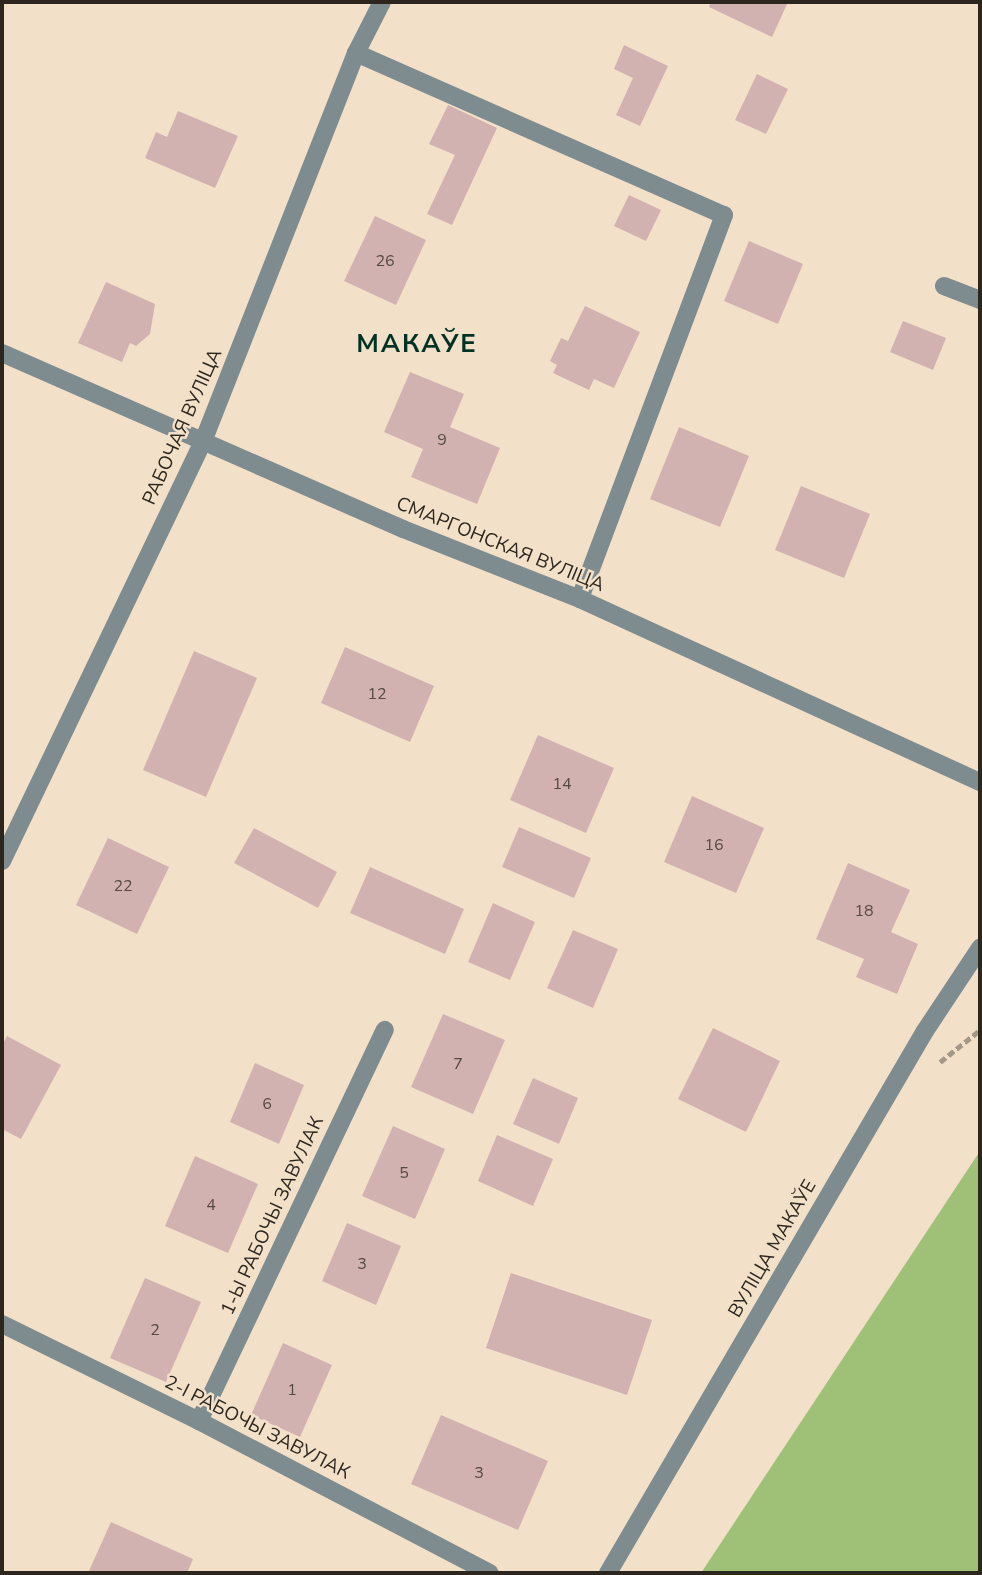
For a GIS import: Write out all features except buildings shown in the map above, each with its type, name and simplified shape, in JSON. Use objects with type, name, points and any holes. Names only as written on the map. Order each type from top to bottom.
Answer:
[{"type":"street","name":"РАБОЧАЯ ВУЛІЦА","points":[[2,861],[204,439],[356,53],[382,2]]},
{"type":"street","points":[[356,53],[724,215],[580,599]]},
{"type":"street","points":[[944,286],[980,300]]},
{"type":"street","name":"СМАРГОНСКАЯ ВУЛІЦА","points":[[2,353],[204,439],[403,529],[580,599],[980,782]]},
{"type":"street","name":"ВУЛІЦА МАКАЎЕ","points":[[608,1573],[925,1031],[980,948]]},
{"type":"street","name":"1-Ы РАБОЧЫ ЗАВУЛАК","points":[[199,1421],[385,1030]]},
{"type":"street","name":"2-І РАБОЧЫ ЗАВУЛАК","points":[[2,1324],[199,1421],[490,1573]]},
{"type":"green space","points":[[980,1151],[980,1573],[701,1573]]},
{"type":"district","name":"МАКАЎЕ","points":[[417,344]]}]
